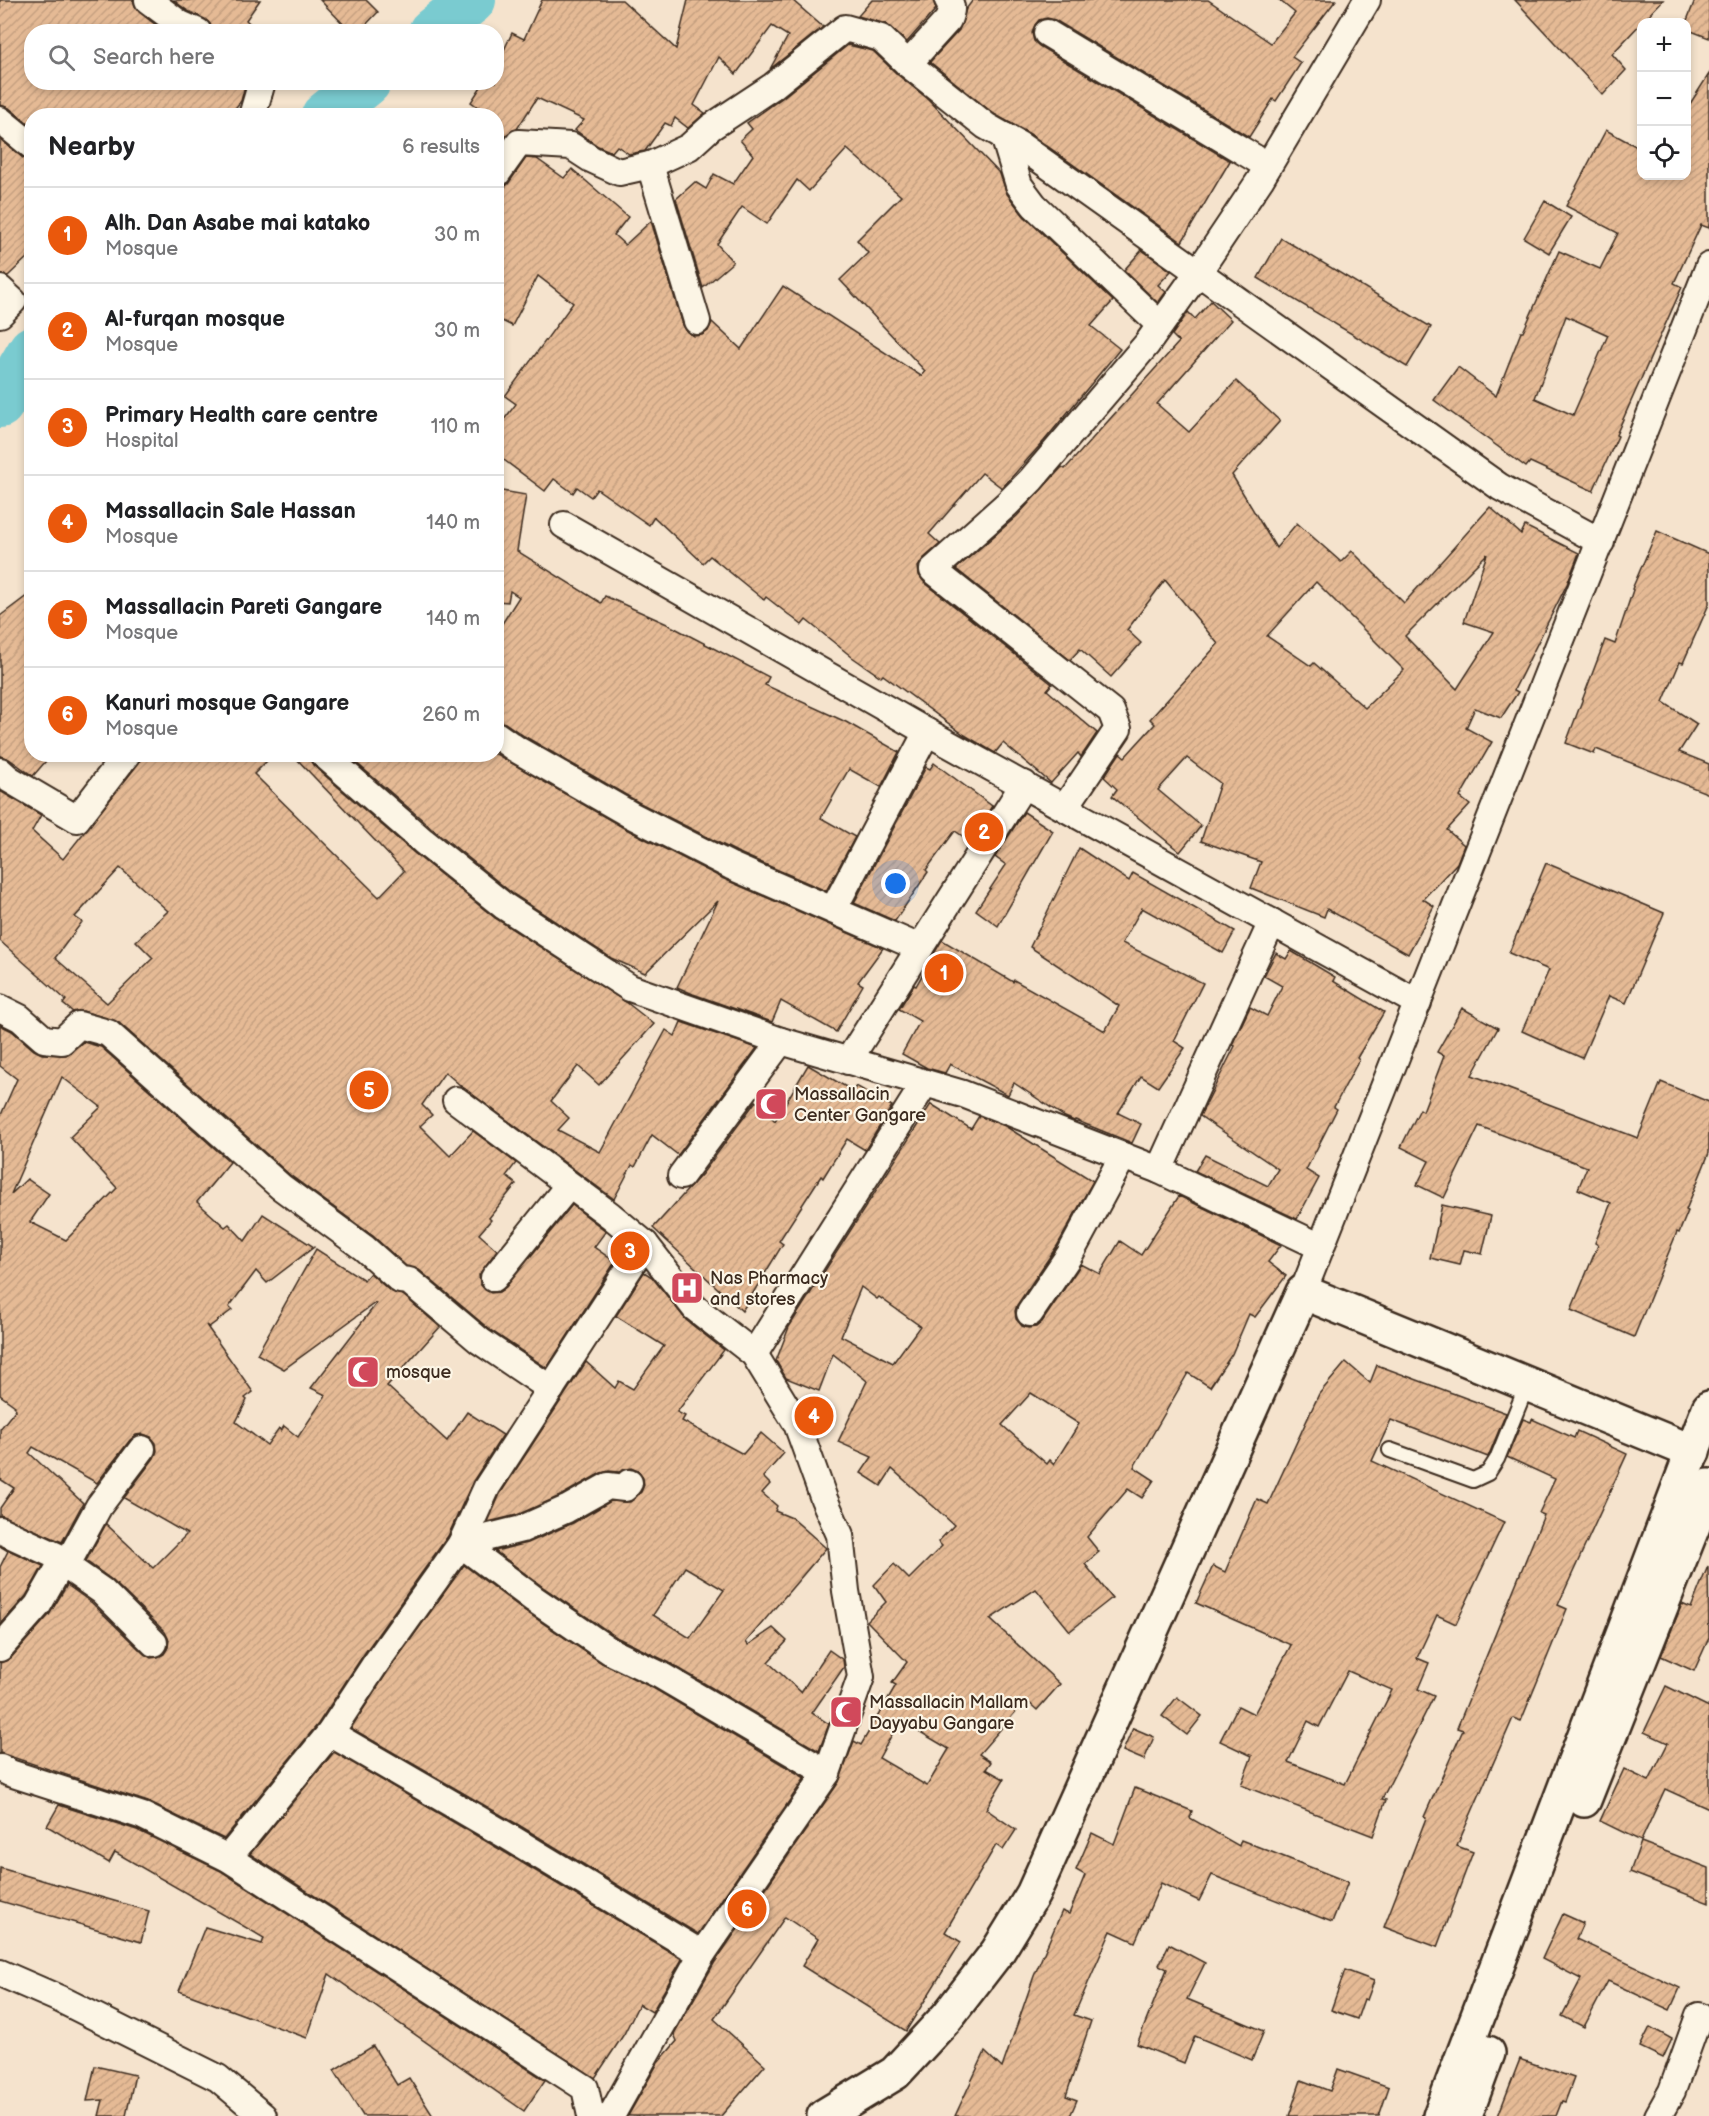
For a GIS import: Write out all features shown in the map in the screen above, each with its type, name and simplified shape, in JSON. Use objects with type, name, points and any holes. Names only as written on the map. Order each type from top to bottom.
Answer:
[{"type":"main road","points":[[824,2116],[895,2073],[946,2017],[990,1961],[1033,1894],[1304,1292],[1692,1452]]},
{"type":"main road","points":[[1440,2116],[1709,1408]]},
{"type":"main road","points":[[1465,2116],[1542,1905],[1709,1486]]},
{"type":"street","points":[[148,0],[180,24]]},
{"type":"street","points":[[908,64],[948,20],[951,11],[948,0]]},
{"type":"street","points":[[1066,806],[1118,729],[1111,711],[933,570],[1006,506],[1031,480],[1147,344],[1199,271],[1268,166],[1367,0]]},
{"type":"street","points":[[504,164],[519,143],[571,146],[591,159],[619,172],[650,165],[689,147],[711,127],[773,86],[845,28],[881,38],[908,64],[986,126],[1022,146],[1500,487],[1601,542]]},
{"type":"street","points":[[1047,33],[1268,166]]},
{"type":"street","points":[[254,108],[260,90]]},
{"type":"street","points":[[0,120],[24,140]]},
{"type":"street","points":[[1004,136],[1019,185],[1034,205],[1160,325]]},
{"type":"street","points":[[650,165],[697,321]]},
{"type":"street","points":[[1304,1292],[1709,266]]},
{"type":"street","points":[[0,289],[13,301],[0,314]]},
{"type":"street","points":[[564,525],[927,732],[1066,806],[1419,1003]]},
{"type":"street","points":[[833,910],[927,732]]},
{"type":"street","points":[[504,741],[631,815],[731,866],[920,948]]},
{"type":"street","points":[[0,771],[9,779],[77,819],[122,762]]},
{"type":"street","points":[[332,762],[423,841],[504,906],[630,988],[781,1041],[963,1094],[1159,1170],[1322,1247]]},
{"type":"street","points":[[848,1061],[1024,784]]},
{"type":"street","points":[[1159,1170],[1272,922]]},
{"type":"street","points":[[0,1008],[20,1018],[44,1039],[62,1041],[80,1025],[108,1033],[281,1187],[364,1248],[400,1280],[409,1281],[480,1341],[551,1389]]},
{"type":"street","points":[[681,1176],[781,1041]]},
{"type":"street","points":[[754,1354],[925,1083]]},
{"type":"street","points":[[456,1100],[645,1244],[695,1308],[754,1354],[797,1424],[824,1499],[840,1535],[846,1592],[861,1677],[827,1773],[702,1954],[611,2116]]},
{"type":"street","points":[[1030,1313],[1070,1254],[1123,1156]]},
{"type":"street","points":[[494,1278],[569,1185]]},
{"type":"street","points":[[228,1858],[330,1733],[460,1544],[487,1487],[645,1244]]},
{"type":"street","points":[[0,1648],[38,1605],[99,1506],[142,1449]]},
{"type":"street","points":[[460,1544],[522,1529],[567,1509],[608,1486],[625,1488],[629,1483]]},
{"type":"street","points":[[0,1530],[59,1557],[102,1591],[154,1643]]},
{"type":"street","points":[[460,1544],[534,1599],[610,1651],[660,1675],[827,1773]]},
{"type":"street","points":[[330,1733],[509,1837],[702,1954]]},
{"type":"street","points":[[0,1768],[143,1816],[228,1858],[585,2088],[591,2116]]},
{"type":"street","points":[[0,1973],[62,2000],[218,2078],[263,2116]]},
{"type":"street","points":[[1658,2116],[1672,2091],[1699,2016]]},
{"type":"lane","points":[[1390,1450],[1473,1480],[1488,1473],[1497,1459],[1527,1385]]},
{"type":"building","points":[[0,0],[133,0],[139,12],[155,24],[24,24],[24,90],[244,90],[241,101],[235,108],[24,108],[24,120],[9,108],[0,105]]},
{"type":"building","points":[[173,0],[260,0],[246,20],[250,24],[210,24]]},
{"type":"building","points":[[320,0],[366,0],[378,12],[367,24],[343,24]]},
{"type":"building","points":[[542,0],[622,0],[676,49],[688,0],[792,0],[823,27],[770,69],[788,36],[772,26],[736,74],[719,57],[694,105],[705,113],[688,128],[675,118],[671,126],[665,123],[645,151],[629,154],[617,146],[612,152],[598,146],[575,130],[584,120],[537,98],[517,129],[504,138],[504,108],[480,108],[471,102],[479,90],[504,90],[504,50],[512,33],[524,39]]},
{"type":"building","points":[[872,0],[933,0],[936,9],[907,42],[886,24],[858,16]]},
{"type":"building","points":[[973,0],[1208,0],[1271,43],[1295,13],[1279,0],[1336,0],[1292,57],[1301,63],[1276,101],[1273,99],[1249,137],[1055,20],[1047,18],[1039,20],[1035,25],[1032,33],[1034,41],[1039,46],[1230,161],[1182,242],[1030,134],[994,114],[930,62],[959,30],[966,9]]},
{"type":"building","points":[[1515,0],[1663,0],[1646,18],[1637,18],[1637,28],[1612,54],[1626,70],[1603,95]]},
{"type":"building","points":[[1695,0],[1709,0],[1709,38],[1691,31],[1691,18],[1688,18]]},
{"type":"building","points":[[848,45],[873,51],[928,99],[1000,174],[1007,194],[1024,216],[1113,301],[1091,326],[1120,349],[1002,488],[982,473],[929,534],[940,544],[923,559],[918,567],[919,575],[924,582],[1052,684],[1047,690],[1097,733],[1081,757],[1078,753],[1051,783],[1003,743],[995,753],[963,734],[883,675],[881,677],[852,657],[806,620],[802,625],[766,597],[764,600],[710,556],[703,563],[654,517],[649,525],[597,489],[591,497],[577,487],[573,493],[554,479],[545,491],[504,460],[504,420],[516,404],[505,396],[573,303],[538,276],[512,326],[504,322],[504,187],[526,158],[537,159],[564,178],[572,169],[628,217],[614,235],[625,245],[651,221],[683,325],[687,332],[694,336],[708,331],[712,322],[741,349],[783,286],[921,376],[925,371],[840,280],[868,253],[857,240],[901,196],[847,149],[809,191],[797,180],[767,224],[742,207],[717,244],[733,262],[703,288],[676,199],[695,182],[706,189],[714,174],[733,184],[753,155],[740,140],[752,129],[747,123]]},
{"type":"building","points":[[1709,74],[1709,228],[1701,225],[1674,283],[1682,287],[1593,491],[1530,462],[1526,467],[1434,400],[1458,367],[1496,396],[1521,332],[1523,332],[1559,251],[1600,269],[1618,233],[1566,206],[1606,130],[1637,147],[1637,180],[1691,180],[1691,102]],"holes":[[[1566,316],[1608,335],[1573,415],[1535,398]]]},
{"type":"building","points":[[0,139],[24,158],[24,261],[8,276],[0,274]]},
{"type":"building","points":[[1545,201],[1571,217],[1549,253],[1524,238]]},
{"type":"building","points":[[1281,238],[1431,327],[1407,367],[1258,278]]},
{"type":"building","points":[[1142,250],[1171,271],[1158,285],[1166,292],[1158,303],[1124,270]]},
{"type":"building","points":[[1211,301],[1231,320],[1157,404],[1189,432],[1236,381],[1280,421],[1232,475],[1276,548],[1297,523],[1341,562],[1352,551],[1404,603],[1490,507],[1521,534],[1525,526],[1579,553],[1567,584],[1514,690],[1518,692],[1501,718],[1475,708],[1466,728],[1492,742],[1460,797],[1470,805],[1447,830],[1464,845],[1457,863],[1423,899],[1434,906],[1408,954],[1327,909],[1324,917],[1251,888],[1261,862],[1201,841],[1220,783],[1187,758],[1158,790],[1201,826],[1180,852],[1112,796],[1117,789],[1104,777],[1120,753],[1125,757],[1155,724],[1150,719],[1218,644],[1165,580],[1127,630],[1141,643],[1111,677],[1080,649],[1070,660],[956,569],[1017,516],[1062,467],[1065,469],[1179,342],[1172,335],[1188,312],[1195,319]],"holes":[[[1487,554],[1464,622],[1494,632],[1457,689],[1405,636]],[[1316,582],[1404,670],[1365,708],[1314,663],[1311,666],[1267,636]]]},
{"type":"building","points":[[504,491],[526,495],[517,551],[601,603],[605,596],[667,624],[769,677],[765,685],[846,722],[899,752],[881,787],[849,769],[821,818],[855,837],[826,891],[737,852],[638,802],[504,723],[504,620],[519,597],[510,591],[508,602],[504,602]]},
{"type":"building","points":[[1657,531],[1709,554],[1709,604],[1663,702],[1697,724],[1679,752],[1709,764],[1709,794],[1596,749],[1594,754],[1566,743],[1605,640],[1615,644],[1632,589]]},
{"type":"building","points":[[24,598],[24,762],[45,762],[33,776],[9,759],[0,756],[0,616]]},
{"type":"building","points":[[504,759],[624,828],[724,879],[883,948],[858,982],[863,985],[836,1032],[781,1001],[772,1022],[677,987],[718,901],[645,973],[611,958],[513,894],[355,762],[504,762]]},
{"type":"building","points":[[139,762],[266,762],[254,774],[379,897],[404,871],[300,762],[312,762],[414,853],[495,918],[626,1002],[654,1024],[599,1085],[578,1066],[551,1101],[569,1118],[558,1130],[600,1152],[666,1030],[675,1036],[681,1022],[757,1048],[678,1155],[652,1135],[635,1167],[632,1165],[614,1199],[445,1072],[422,1105],[432,1115],[420,1126],[450,1156],[473,1131],[516,1163],[506,1176],[516,1184],[479,1234],[497,1250],[479,1275],[480,1284],[485,1290],[491,1293],[499,1292],[506,1287],[572,1205],[606,1231],[594,1247],[615,1262],[547,1368],[489,1329],[419,1270],[406,1266],[373,1236],[290,1175],[118,1022],[83,1011],[73,1012],[63,1004],[66,1000],[0,941],[0,791],[41,815],[32,831],[63,859]],"holes":[[[120,868],[168,911],[136,941],[153,958],[107,1003],[55,958],[82,922],[75,917]]]},
{"type":"building","points":[[934,763],[992,806],[970,841],[955,831],[926,870],[928,872],[895,921],[854,903],[926,767],[930,769]]},
{"type":"building","points":[[1024,812],[1053,831],[998,926],[976,910],[1006,865],[995,857]]},
{"type":"building","points":[[1079,848],[1129,881],[1133,873],[1235,931],[1223,953],[1142,908],[1122,943],[1203,983],[1174,1041],[1185,1048],[1158,1087],[1141,1076],[1118,1113],[1141,1124],[1132,1143],[1065,1117],[1014,1083],[1008,1095],[950,1064],[945,1073],[927,1068],[902,1054],[920,1021],[899,1009],[914,985],[916,986],[942,940],[1013,982],[1014,980],[1105,1031],[1119,1006],[1030,947]]},
{"type":"building","points":[[1546,863],[1664,913],[1626,1003],[1609,996],[1582,1058],[1522,1031],[1549,970],[1509,953]]},
{"type":"building","points":[[1291,951],[1335,977],[1333,981],[1384,1012],[1357,1058],[1359,1060],[1334,1107],[1337,1109],[1306,1170],[1319,1178],[1297,1219],[1195,1171],[1205,1155],[1268,1186],[1278,1169],[1200,1116],[1235,1046],[1232,1045],[1250,1007],[1267,1016],[1282,986],[1264,976],[1276,953],[1286,959]]},
{"type":"building","points":[[1462,1008],[1498,1028],[1472,1075],[1638,1138],[1661,1082],[1709,1102],[1709,1153],[1686,1210],[1688,1211],[1679,1233],[1677,1232],[1634,1337],[1571,1310],[1598,1245],[1595,1243],[1611,1203],[1578,1189],[1587,1167],[1479,1126],[1444,1198],[1417,1185],[1429,1161],[1401,1147],[1420,1109],[1423,1111],[1444,1056],[1437,1052]]},
{"type":"building","points":[[0,1025],[12,1031],[42,1054],[66,1055],[83,1042],[101,1047],[230,1162],[197,1202],[225,1227],[229,1224],[245,1241],[263,1214],[314,1247],[267,1283],[256,1271],[229,1307],[232,1310],[209,1327],[206,1325],[253,1392],[245,1398],[247,1400],[236,1422],[267,1445],[279,1428],[281,1431],[284,1426],[298,1437],[326,1395],[311,1388],[376,1304],[284,1369],[257,1354],[316,1249],[364,1280],[370,1273],[390,1291],[403,1295],[440,1327],[387,1386],[447,1441],[467,1412],[503,1435],[473,1481],[448,1536],[364,1654],[318,1724],[224,1839],[148,1802],[0,1753],[0,1663],[11,1658],[49,1615],[67,1585],[92,1603],[144,1654],[151,1658],[158,1657],[164,1654],[168,1647],[169,1640],[165,1632],[112,1580],[86,1561],[106,1524],[153,1568],[187,1534],[124,1498],[157,1451],[156,1443],[151,1437],[143,1434],[136,1435],[130,1440],[97,1483],[33,1447],[29,1453],[83,1503],[62,1542],[0,1515],[0,1508],[14,1488],[0,1479],[0,1429],[16,1409],[0,1395],[0,1117],[17,1079],[0,1066]],"holes":[[[62,1077],[101,1107],[70,1137],[117,1188],[66,1240],[30,1222],[49,1194],[27,1179],[11,1194]]]},
{"type":"building","points":[[808,1065],[853,1091],[856,1086],[892,1106],[865,1150],[847,1139],[779,1241],[783,1244],[742,1311],[653,1228],[702,1174],[756,1101],[775,1121]]},
{"type":"building","points":[[931,1104],[971,1129],[979,1116],[1005,1126],[1093,1181],[1057,1246],[1017,1305],[1016,1319],[1022,1326],[1036,1327],[1042,1322],[1081,1264],[1100,1274],[1120,1241],[1141,1255],[1179,1196],[1281,1245],[1268,1262],[1286,1276],[1255,1317],[1249,1314],[1232,1354],[1210,1387],[1188,1373],[1134,1467],[1154,1480],[1142,1498],[1128,1489],[1087,1537],[1099,1552],[1085,1564],[1112,1598],[1070,1631],[1036,1589],[990,1619],[1060,1684],[1037,1710],[1026,1700],[979,1754],[991,1762],[986,1769],[1004,1779],[986,1809],[1016,1830],[1003,1850],[996,1845],[945,1932],[961,1942],[906,2031],[802,1966],[818,1939],[785,1917],[714,2019],[765,2065],[721,2116],[628,2116],[658,2063],[677,2041],[674,2034],[715,1962],[839,1782],[854,1741],[861,1745],[896,1685],[892,1683],[907,1662],[867,1621],[886,1602],[874,1585],[894,1564],[909,1579],[942,1546],[938,1542],[954,1525],[892,1469],[881,1486],[861,1473],[872,1457],[838,1442],[867,1381],[833,1354],[819,1391],[786,1378],[776,1361],[789,1327]],"holes":[[[861,1287],[920,1326],[893,1363],[841,1336]],[[1031,1393],[1079,1424],[1054,1464],[1050,1460],[1047,1464],[1002,1425]],[[900,1720],[949,1749],[927,1786],[879,1758]]]},
{"type":"building","points":[[1442,1205],[1491,1216],[1482,1254],[1464,1250],[1460,1265],[1430,1258]]},
{"type":"building","points":[[644,1272],[652,1277],[686,1320],[724,1350],[677,1412],[685,1416],[682,1421],[743,1454],[761,1433],[784,1453],[763,1477],[770,1484],[762,1493],[777,1506],[775,1511],[792,1518],[826,1548],[746,1642],[748,1645],[773,1628],[787,1641],[768,1662],[801,1692],[829,1650],[843,1660],[844,1667],[812,1713],[829,1724],[819,1751],[668,1662],[618,1638],[495,1551],[528,1543],[573,1523],[611,1501],[630,1502],[641,1492],[644,1485],[643,1478],[638,1471],[631,1468],[619,1472],[609,1471],[517,1515],[488,1522],[500,1494],[586,1362],[615,1388],[619,1381],[633,1389],[664,1346],[616,1316]],"holes":[[[685,1567],[724,1590],[690,1638],[653,1615]]]},
{"type":"building","points":[[1346,1362],[1370,1383],[1377,1365],[1506,1413],[1488,1457],[1391,1420],[1372,1461],[1504,1522],[1456,1624],[1437,1615],[1417,1658],[1429,1663],[1418,1689],[1434,1696],[1382,1799],[1386,1800],[1373,1836],[1241,1785],[1252,1756],[1220,1741],[1238,1706],[1254,1714],[1291,1645],[1196,1603],[1213,1566],[1225,1572],[1257,1499],[1268,1504],[1319,1394]],"holes":[[[1348,1671],[1392,1690],[1345,1784],[1288,1762],[1308,1721],[1319,1727]]]},
{"type":"building","points":[[1523,1419],[1531,1422],[1532,1419],[1574,1438],[1577,1431],[1627,1454],[1558,1605],[1567,1609],[1521,1721],[1513,1718],[1457,1846],[1473,1852],[1437,1947],[1384,1927],[1426,1818],[1424,1817],[1463,1730],[1457,1728],[1544,1515],[1539,1513],[1555,1479],[1507,1457]]},
{"type":"building","points":[[0,1546],[43,1566],[26,1596],[0,1625],[0,1567],[8,1551]]},
{"type":"building","points":[[464,1565],[525,1611],[602,1663],[653,1688],[805,1778],[698,1934],[517,1824],[351,1728],[388,1671]]},
{"type":"building","points":[[1708,1566],[1709,1638],[1694,1671],[1661,1656],[1682,1604],[1691,1608]]},
{"type":"building","points":[[1666,1686],[1709,1707],[1709,1809],[1665,1789],[1641,1841],[1600,1821],[1624,1769],[1649,1781],[1668,1743],[1644,1732]]},
{"type":"building","points":[[1177,1697],[1202,1716],[1187,1735],[1162,1716]]},
{"type":"building","points":[[1133,1728],[1154,1737],[1144,1760],[1123,1751]]},
{"type":"building","points":[[334,1752],[682,1959],[652,2012],[639,2004],[624,2034],[595,2078],[250,1854]]},
{"type":"building","points":[[1135,1788],[1192,1811],[1190,1818],[1239,1846],[1241,1840],[1348,1882],[1332,1922],[1212,1875],[1199,1901],[1161,1883],[1135,1942],[1111,1931],[1074,2015],[1091,2021],[1066,2096],[1077,2100],[1070,2116],[955,2116],[985,2052],[1002,2068],[1034,1976],[1062,1911],[1069,1914],[1085,1875],[1076,1870],[1092,1833],[1114,1844]]},
{"type":"building","points":[[59,1805],[137,1830],[221,1871],[545,2080],[524,2111],[329,1974],[307,2038],[179,1991],[205,1927],[262,1944],[264,1938],[115,1852],[109,1863],[47,1826]]},
{"type":"building","points":[[1641,1842],[1709,1868],[1709,1903],[1630,1872]]},
{"type":"building","points":[[0,1868],[149,1911],[141,1942],[0,1901]]},
{"type":"building","points":[[1563,1914],[1583,1923],[1576,1939],[1680,1988],[1670,2010],[1608,1981],[1584,2027],[1562,2016],[1581,1979],[1542,1959]]},
{"type":"building","points":[[1169,1944],[1205,1963],[1187,1999],[1264,2031],[1252,2060],[1195,2036],[1184,2063],[1137,2044],[1167,1969],[1159,1965]]},
{"type":"building","points":[[1345,1970],[1374,1981],[1357,2019],[1331,2010]]},
{"type":"building","points":[[1650,2027],[1672,2039],[1663,2058],[1640,2047]]},
{"type":"building","points":[[373,2046],[397,2085],[409,2078],[433,2116],[363,2116],[334,2070]]},
{"type":"building","points":[[1520,2059],[1574,2078],[1565,2102],[1562,2101],[1556,2116],[1498,2116]]},
{"type":"building","points":[[95,2066],[135,2075],[126,2116],[99,2116],[103,2100],[87,2101]]},
{"type":"building","points":[[1338,2069],[1389,2087],[1379,2116],[1289,2116],[1301,2080],[1330,2091]]},
{"type":"waterway","points":[[442,24],[472,0]]},
{"type":"waterway","points":[[335,108],[357,90]]},
{"type":"waterway","points":[[0,404],[24,364]]},
{"type":"place","name":"Al-furqan mosque","points":[[984,832]]},
{"type":"place","name":"Alh. Dan Asabe mai katako","points":[[944,973]]},
{"type":"place","name":"Massallacin Pareti Gangare","points":[[369,1090]]},
{"type":"place","name":"Massallacin Center Gangare","points":[[771,1104]]},
{"type":"place","name":"Primary Health care centre","points":[[630,1251]]},
{"type":"place","name":"Nas Pharmacy and stores","points":[[687,1288]]},
{"type":"place","name":"mosque","points":[[363,1372]]},
{"type":"place","name":"Massallacin Sale Hassan","points":[[814,1416]]},
{"type":"place","name":"Massallacin Mallam Dayyabu Gangare","points":[[846,1712]]},
{"type":"place","name":"Kanuri mosque Gangare","points":[[747,1909]]}]
